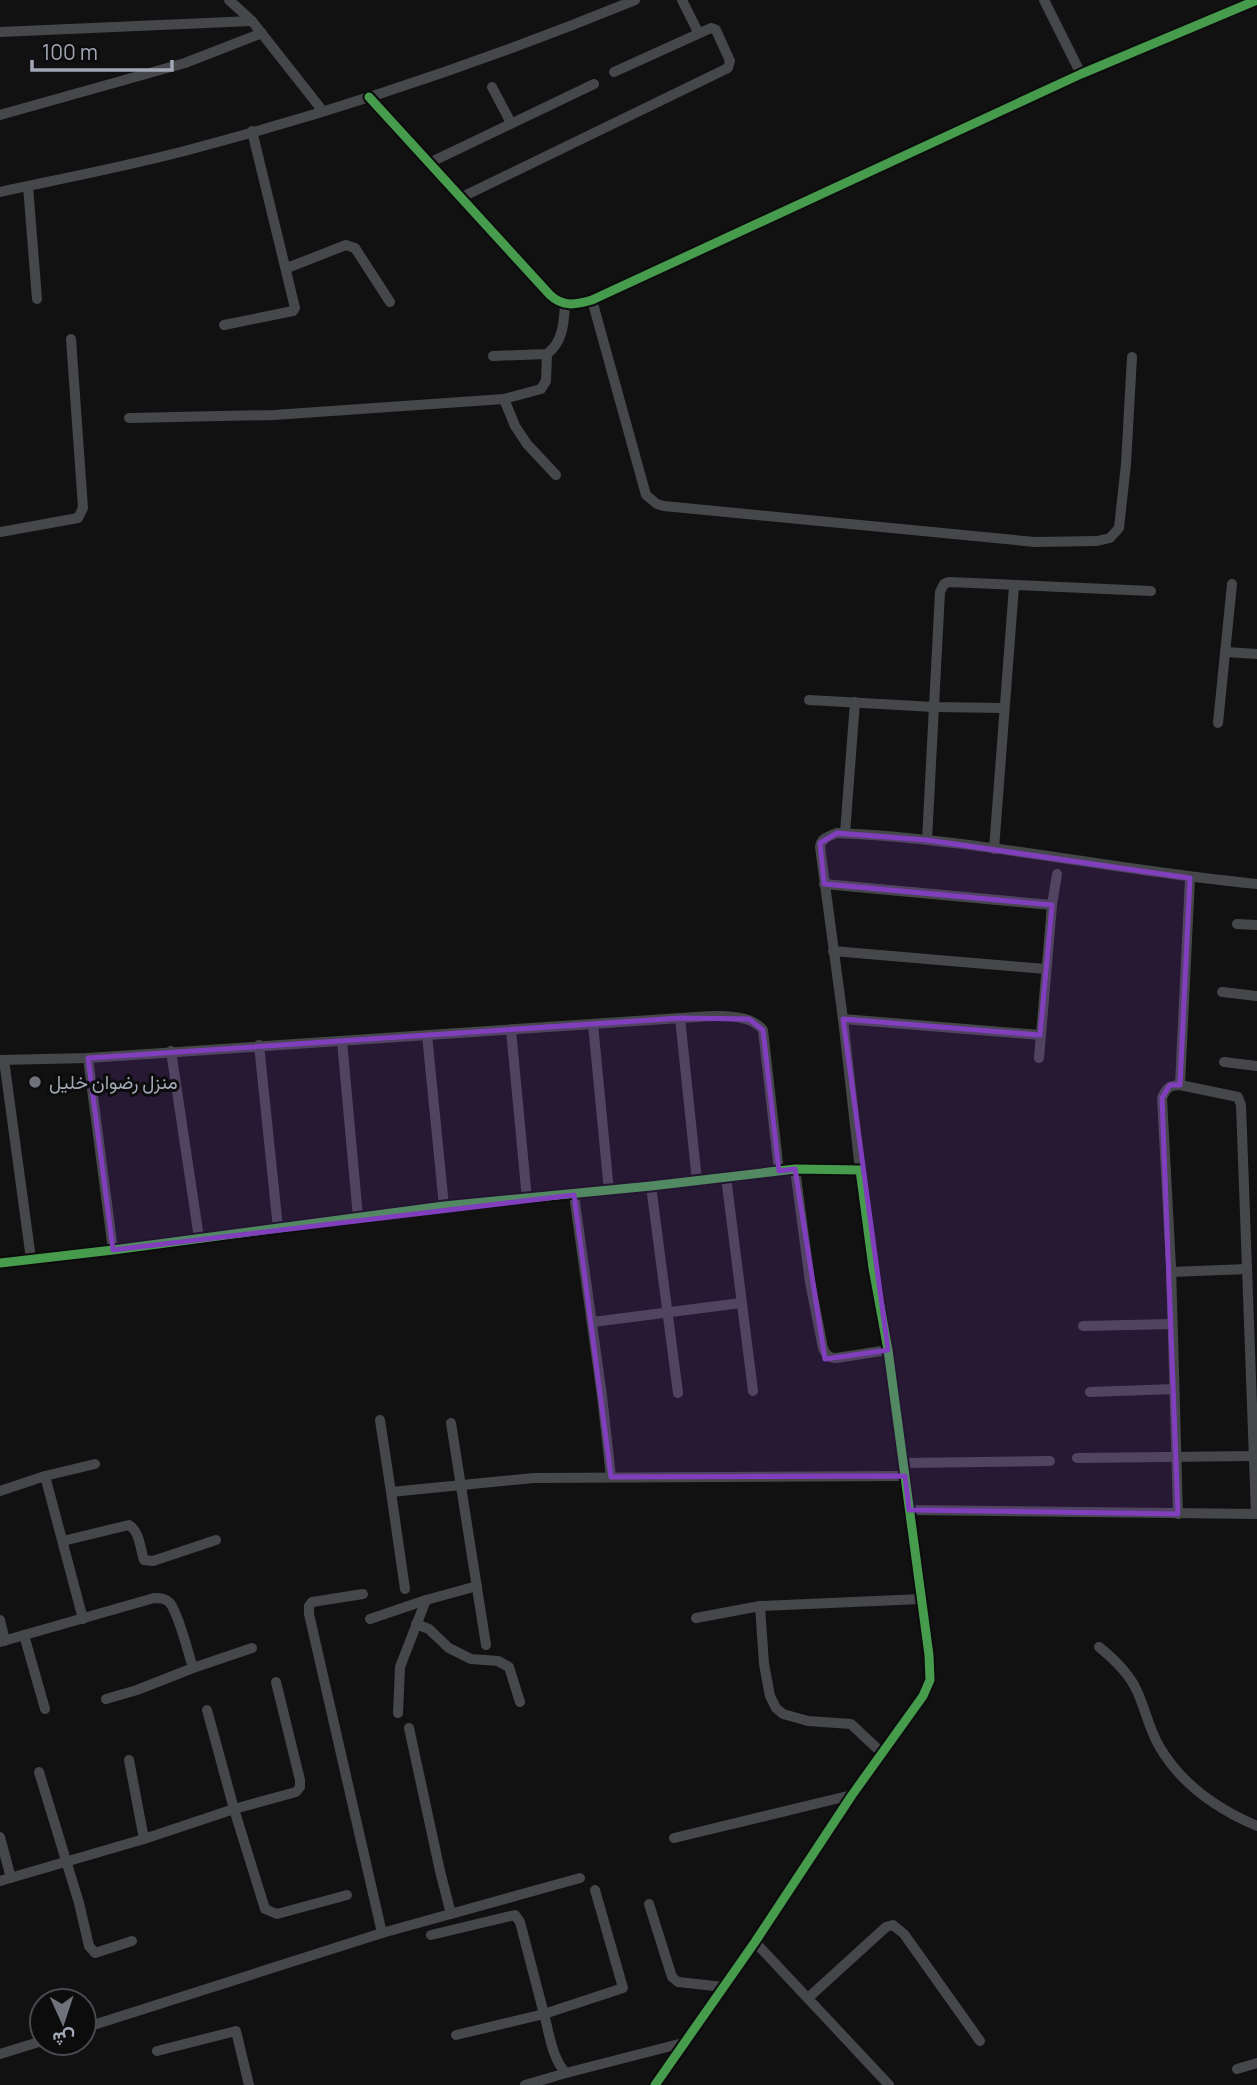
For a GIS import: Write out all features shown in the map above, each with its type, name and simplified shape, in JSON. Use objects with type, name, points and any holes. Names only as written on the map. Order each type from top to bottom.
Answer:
[{"type":"street","points":[[229,0],[252,21],[322,110]]},
{"type":"street","points":[[0,192],[143,161],[369,97],[474,63],[635,0]]},
{"type":"street","points":[[682,0],[698,32]]},
{"type":"street","points":[[1044,0],[1082,74]]},
{"type":"street","points":[[369,97],[550,295],[556,301],[576,305],[1082,74],[1257,0]]},
{"type":"street","points":[[0,32],[252,21]]},
{"type":"street","points":[[460,198],[728,68],[730,61],[716,30],[711,28],[614,72]]},
{"type":"street","points":[[0,115],[186,63],[262,33]]},
{"type":"street","points":[[429,163],[594,83]]},
{"type":"street","points":[[492,87],[511,123]]},
{"type":"street","points":[[224,325],[293,311],[295,304],[252,131]]},
{"type":"street","points":[[28,186],[37,299]]},
{"type":"street","points":[[286,268],[351,245],[390,302]]},
{"type":"street","points":[[592,300],[646,495],[664,506],[1035,542],[1097,541],[1110,538],[1119,527],[1126,464],[1132,357]]},
{"type":"street","points":[[493,356],[547,354],[554,349],[563,326],[565,304]]},
{"type":"street","points":[[0,532],[78,518],[82,514],[71,339]]},
{"type":"street","points":[[129,418],[274,415],[504,399],[541,389],[546,381],[547,354]]},
{"type":"street","points":[[504,399],[515,426],[527,444],[556,475]]},
{"type":"street","points":[[927,840],[941,587],[949,582],[1151,592]]},
{"type":"street","points":[[1218,723],[1232,584]]},
{"type":"street","points":[[994,849],[1014,586]]},
{"type":"street","points":[[1226,652],[1257,654]]},
{"type":"street","points":[[809,700],[1004,708]]},
{"type":"street","points":[[845,833],[855,702]]},
{"type":"street","points":[[655,2085],[928,1688],[930,1663],[888,1350],[873,1268],[820,843],[826,836],[837,833],[927,840],[1190,878],[1257,884]]},
{"type":"street","points":[[1039,1058],[1045,969],[1057,874]]},
{"type":"street","points":[[1180,1085],[1190,878]]},
{"type":"street","points":[[824,884],[1052,905]]},
{"type":"street","points":[[1237,924],[1257,925]]},
{"type":"street","points":[[833,951],[1045,969]]},
{"type":"street","points":[[1222,992],[1257,996]]},
{"type":"street","points":[[680,1018],[697,1181]]},
{"type":"street","points":[[31,1259],[2,1060],[88,1058],[680,1018],[749,1019],[763,1030],[779,1171]]},
{"type":"street","points":[[843,1019],[1040,1035]]},
{"type":"street","points":[[593,1024],[609,1191]]},
{"type":"street","points":[[511,1030],[527,1199]]},
{"type":"street","points":[[427,1035],[444,1206]]},
{"type":"street","points":[[342,1041],[358,1217]]},
{"type":"street","points":[[259,1045],[278,1228]]},
{"type":"street","points":[[171,1051],[199,1238]]},
{"type":"street","points":[[88,1058],[113,1250]]},
{"type":"street","points":[[1224,1062],[1257,1066]]},
{"type":"street","points":[[909,1510],[1178,1514],[1257,1514],[1241,1105],[1238,1097],[1180,1085],[1167,1088],[1162,1098],[1171,1272],[1178,1514]]},
{"type":"street","points":[[0,1263],[444,1206],[574,1195],[794,1169],[860,1170]]},
{"type":"street","points":[[794,1169],[810,1282],[823,1348],[830,1357],[888,1350]]},
{"type":"street","points":[[726,1177],[752,1391]]},
{"type":"street","points":[[651,1186],[678,1393]]},
{"type":"street","points":[[574,1195],[593,1322],[611,1477]]},
{"type":"street","points":[[1171,1272],[1247,1269]]},
{"type":"street","points":[[593,1322],[741,1303]]},
{"type":"street","points":[[1083,1326],[1172,1324]]},
{"type":"street","points":[[1090,1392],[1174,1389]]},
{"type":"street","points":[[380,1420],[405,1589]]},
{"type":"street","points":[[451,1423],[486,1645]]},
{"type":"street","points":[[1077,1458],[1254,1456]]},
{"type":"street","points":[[903,1463],[1050,1461]]},
{"type":"street","points":[[0,1491],[45,1476],[95,1464]]},
{"type":"street","points":[[45,1476],[83,1619]]},
{"type":"street","points":[[391,1492],[534,1478],[905,1476]]},
{"type":"street","points":[[63,1541],[130,1525],[137,1534],[144,1559],[153,1561],[216,1540]]},
{"type":"street","points":[[370,1619],[477,1586]]},
{"type":"street","points":[[363,1594],[312,1602],[309,1615],[382,1933]]},
{"type":"street","points":[[0,1620],[2,1641],[154,1598],[163,1598],[169,1602],[175,1613],[193,1668]]},
{"type":"street","points":[[696,1618],[760,1606],[921,1599]]},
{"type":"street","points":[[398,1713],[400,1667],[426,1600]]},
{"type":"street","points":[[760,1606],[764,1664],[769,1696],[776,1709],[783,1714],[808,1721],[851,1724],[882,1753]]},
{"type":"street","points":[[416,1624],[429,1629],[449,1648],[471,1659],[498,1661],[509,1667],[520,1702]]},
{"type":"street","points":[[24,1635],[45,1709]]},
{"type":"street","points":[[1099,1647],[1116,1661],[1133,1683],[1158,1744],[1171,1764],[1209,1800],[1257,1826]]},
{"type":"street","points":[[106,1699],[252,1648]]},
{"type":"street","points":[[0,1838],[6,1880],[296,1792],[300,1787],[300,1780],[276,1682]]},
{"type":"street","points":[[207,1710],[265,1909],[277,1914],[347,1895]]},
{"type":"street","points":[[409,1728],[451,1914]]},
{"type":"street","points":[[129,1760],[144,1839]]},
{"type":"street","points":[[39,1772],[89,1946],[95,1953],[132,1941]]},
{"type":"street","points":[[674,1838],[852,1795]]},
{"type":"street","points":[[98,2024],[382,1933],[580,1878]]},
{"type":"street","points":[[456,2035],[544,2014],[623,1988],[595,1891]]},
{"type":"street","points":[[649,1904],[671,1978],[678,1982],[724,1987]]},
{"type":"street","points":[[431,1935],[515,1915],[520,1922],[556,2058],[566,2073]]},
{"type":"street","points":[[808,1998],[886,1927],[893,1925],[904,1934],[980,2041]]},
{"type":"street","points":[[755,1942],[889,2085]]},
{"type":"street","points":[[156,2051],[236,2031],[248,2085]]},
{"type":"street","points":[[525,2085],[684,2043]]},
{"type":"street","points":[[0,2054],[28,2045]]},
{"type":"street","points":[[1237,2069],[1257,2063]]},
{"type":"highlighted area","points":[[837,833],[927,840],[1190,878],[1180,1085],[1170,1085],[1162,1098],[1178,1514],[909,1510],[905,1476],[611,1477],[574,1195],[113,1250],[88,1058],[680,1018],[749,1019],[763,1030],[779,1171],[795,1169],[825,1359],[888,1350],[843,1019],[1040,1035],[1052,905],[824,884],[820,843]]},
{"type":"cycle path","points":[[369,97],[550,295],[560,302],[575,304],[592,300],[1081,74],[1257,0]]},
{"type":"cycle path","points":[[0,1263],[444,1206],[795,1169],[860,1170],[873,1268],[888,1350],[929,1655],[930,1680],[923,1696],[852,1795],[755,1942],[655,2085]]},
{"type":"place","name":"منزل رضوان خليل","points":[[35,1082]]}]
